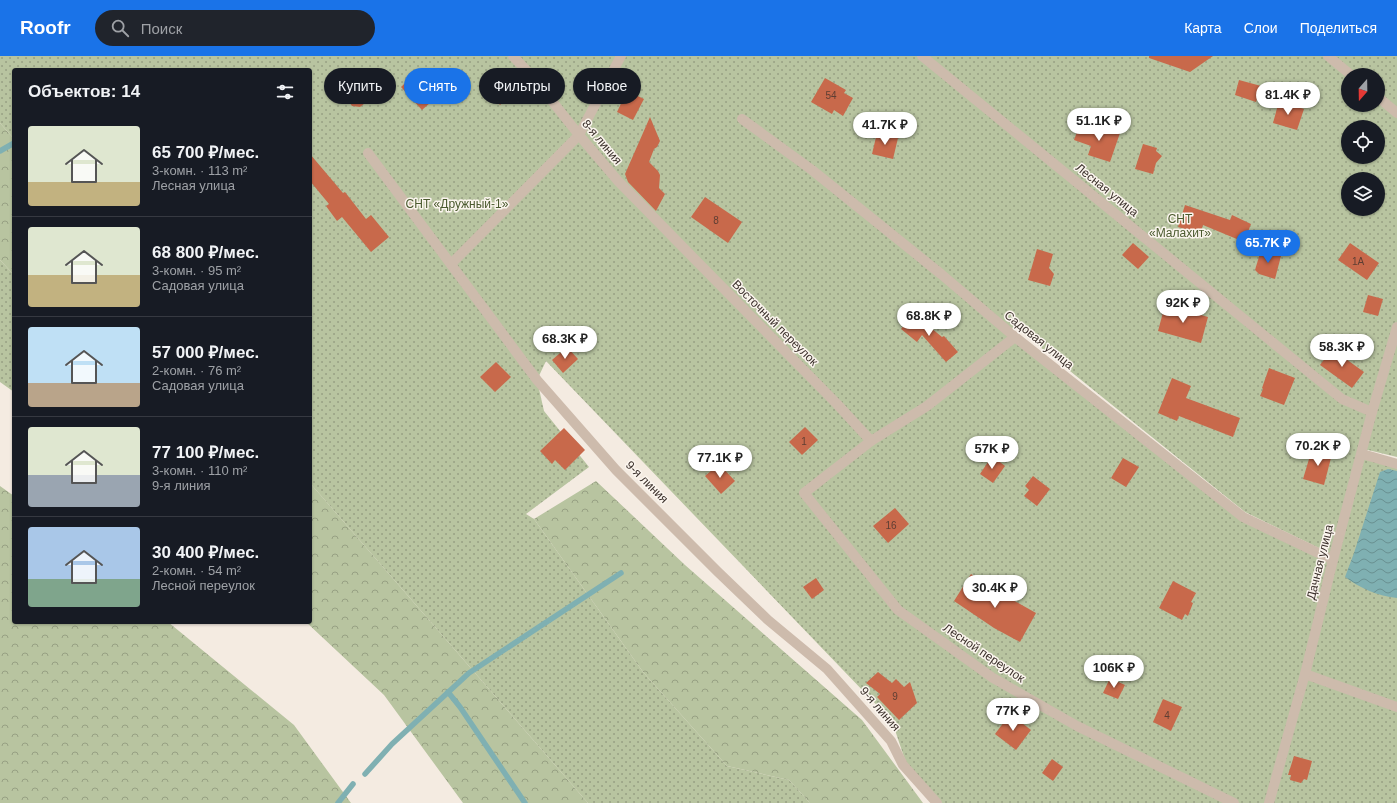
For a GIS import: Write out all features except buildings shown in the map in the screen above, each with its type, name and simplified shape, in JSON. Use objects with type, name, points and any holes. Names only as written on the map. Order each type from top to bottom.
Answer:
[{"type":"street","name":"8-я линия","points":[[512,56],[536,82],[579,136],[618,181],[660,224]]},
{"type":"street","points":[[451,264],[579,136],[621,56]]},
{"type":"street","name":"Лесная улица","points":[[922,56],[1342,399],[1372,412]]},
{"type":"street","points":[[1328,56],[1343,68]]},
{"type":"street","points":[[1385,103],[1397,113]]},
{"type":"street","name":"Садовая улица","points":[[742,120],[812,170],[941,274],[1015,337],[1243,518],[1333,560]]},
{"type":"street","name":"9-я линия","points":[[368,153],[537,380],[616,470],[718,572],[763,614],[827,669],[891,742],[903,765],[937,803]]},
{"type":"street","name":"Восточный переулок","points":[[660,224],[837,404],[871,441]]},
{"type":"street","name":"Дачная улица","points":[[1269,803],[1305,674],[1372,412],[1397,327]]},
{"type":"street","points":[[871,441],[927,406],[1015,337]]},
{"type":"street","name":"Лесной переулок","points":[[871,441],[804,494],[898,610],[993,678],[1077,726],[1234,803]]},
{"type":"street","points":[[1362,454],[1397,464]]},
{"type":"street","points":[[1305,674],[1397,707]]},
{"type":"green space","points":[[0,56],[1397,56],[1397,457],[1368,450],[1362,454],[1397,464],[1397,803],[942,803],[907,766],[892,721],[546,361],[537,380],[544,411],[589,467],[526,514],[534,519],[643,672],[727,766],[789,780],[810,803],[588,803],[312,485],[312,68],[12,68],[12,137],[0,123]],"holes":[[[1013,325],[1245,512],[1323,550],[1243,517],[1015,337]]]},
{"type":"green space","points":[[0,123],[12,137],[12,273],[0,260]]},
{"type":"green space","points":[[0,260],[12,273],[12,391],[0,382]]},
{"type":"green space","points":[[596,481],[685,565],[862,720],[923,803],[810,803],[789,780],[727,766],[643,672],[534,519]]},
{"type":"green space","points":[[312,485],[588,803],[463,803],[384,695],[308,624],[312,624]]},
{"type":"green space","points":[[0,486],[12,495],[12,624],[170,624],[294,725],[351,803],[0,803]]},
{"type":"water","points":[[1388,469],[1397,471],[1397,598],[1370,591],[1345,577],[1380,472]]},
{"type":"waterway","points":[[0,151],[12,144]]},
{"type":"waterway","points":[[365,774],[392,744],[469,673],[621,573]]},
{"type":"waterway","points":[[448,692],[460,707],[525,803]]},
{"type":"waterway","points":[[338,803],[353,784]]},
{"type":"park label","name":"СНТ «Дружный-1»","points":[[457,204]]},
{"type":"park label","name":"СНТ «Малахит»","points":[[1180,226]]}]
